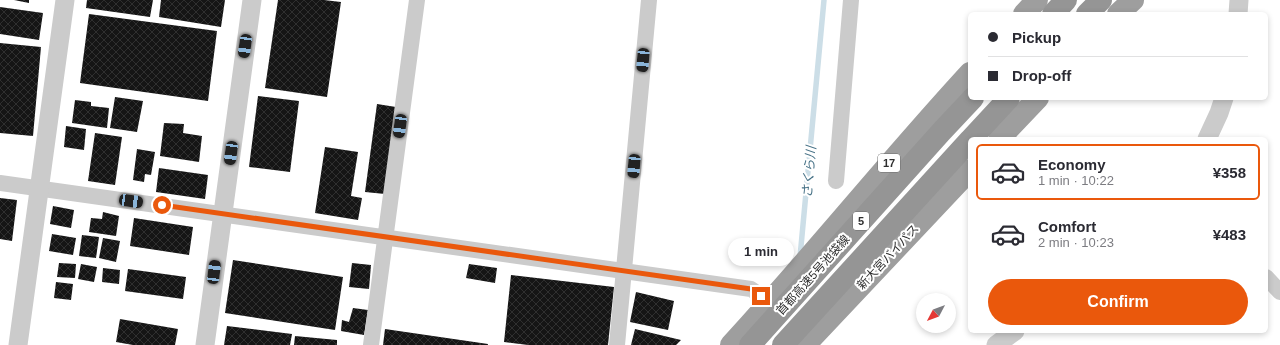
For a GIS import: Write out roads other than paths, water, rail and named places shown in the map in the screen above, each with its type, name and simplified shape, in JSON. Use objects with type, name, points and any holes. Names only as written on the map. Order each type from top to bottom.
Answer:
[{"type":"highway","points":[[1026,12],[1037,0]]},
{"type":"highway","points":[[1054,12],[1066,0]]},
{"type":"highway","points":[[1089,12],[1101,0]]},
{"type":"highway","points":[[1120,12],[1133,0]]},
{"type":"highway","name":"17","points":[[731,345],[770,302],[922,125],[968,75]]},
{"type":"highway","name":"首都高速5号池袋線","points":[[750,345],[971,100]]},
{"type":"highway","name":"首都高速5号池袋線","points":[[974,137],[1007,100]]},
{"type":"highway","points":[[1001,137],[1036,100]]},
{"type":"highway","name":"首都高速5号池袋線","points":[[783,345],[968,143]]},
{"type":"highway","name":"新大宮バイパス","points":[[805,345],[968,172]]},
{"type":"street","points":[[18,345],[65,0]]},
{"type":"street","points":[[205,345],[252,0]]},
{"type":"street","points":[[371,345],[417,0]]},
{"type":"street","points":[[617,345],[649,0]]},
{"type":"street","points":[[836,181],[851,0]]},
{"type":"street","points":[[1238,12],[1239,0]]},
{"type":"street","points":[[1207,137],[1219,113],[1223,100]]},
{"type":"street","points":[[0,183],[751,289],[770,302]]},
{"type":"street","points":[[1268,279],[1280,292]]},
{"type":"street","points":[[996,345],[1012,333]]},
{"type":"waterway","name":"さくら川","points":[[800,257],[824,0]]}]
